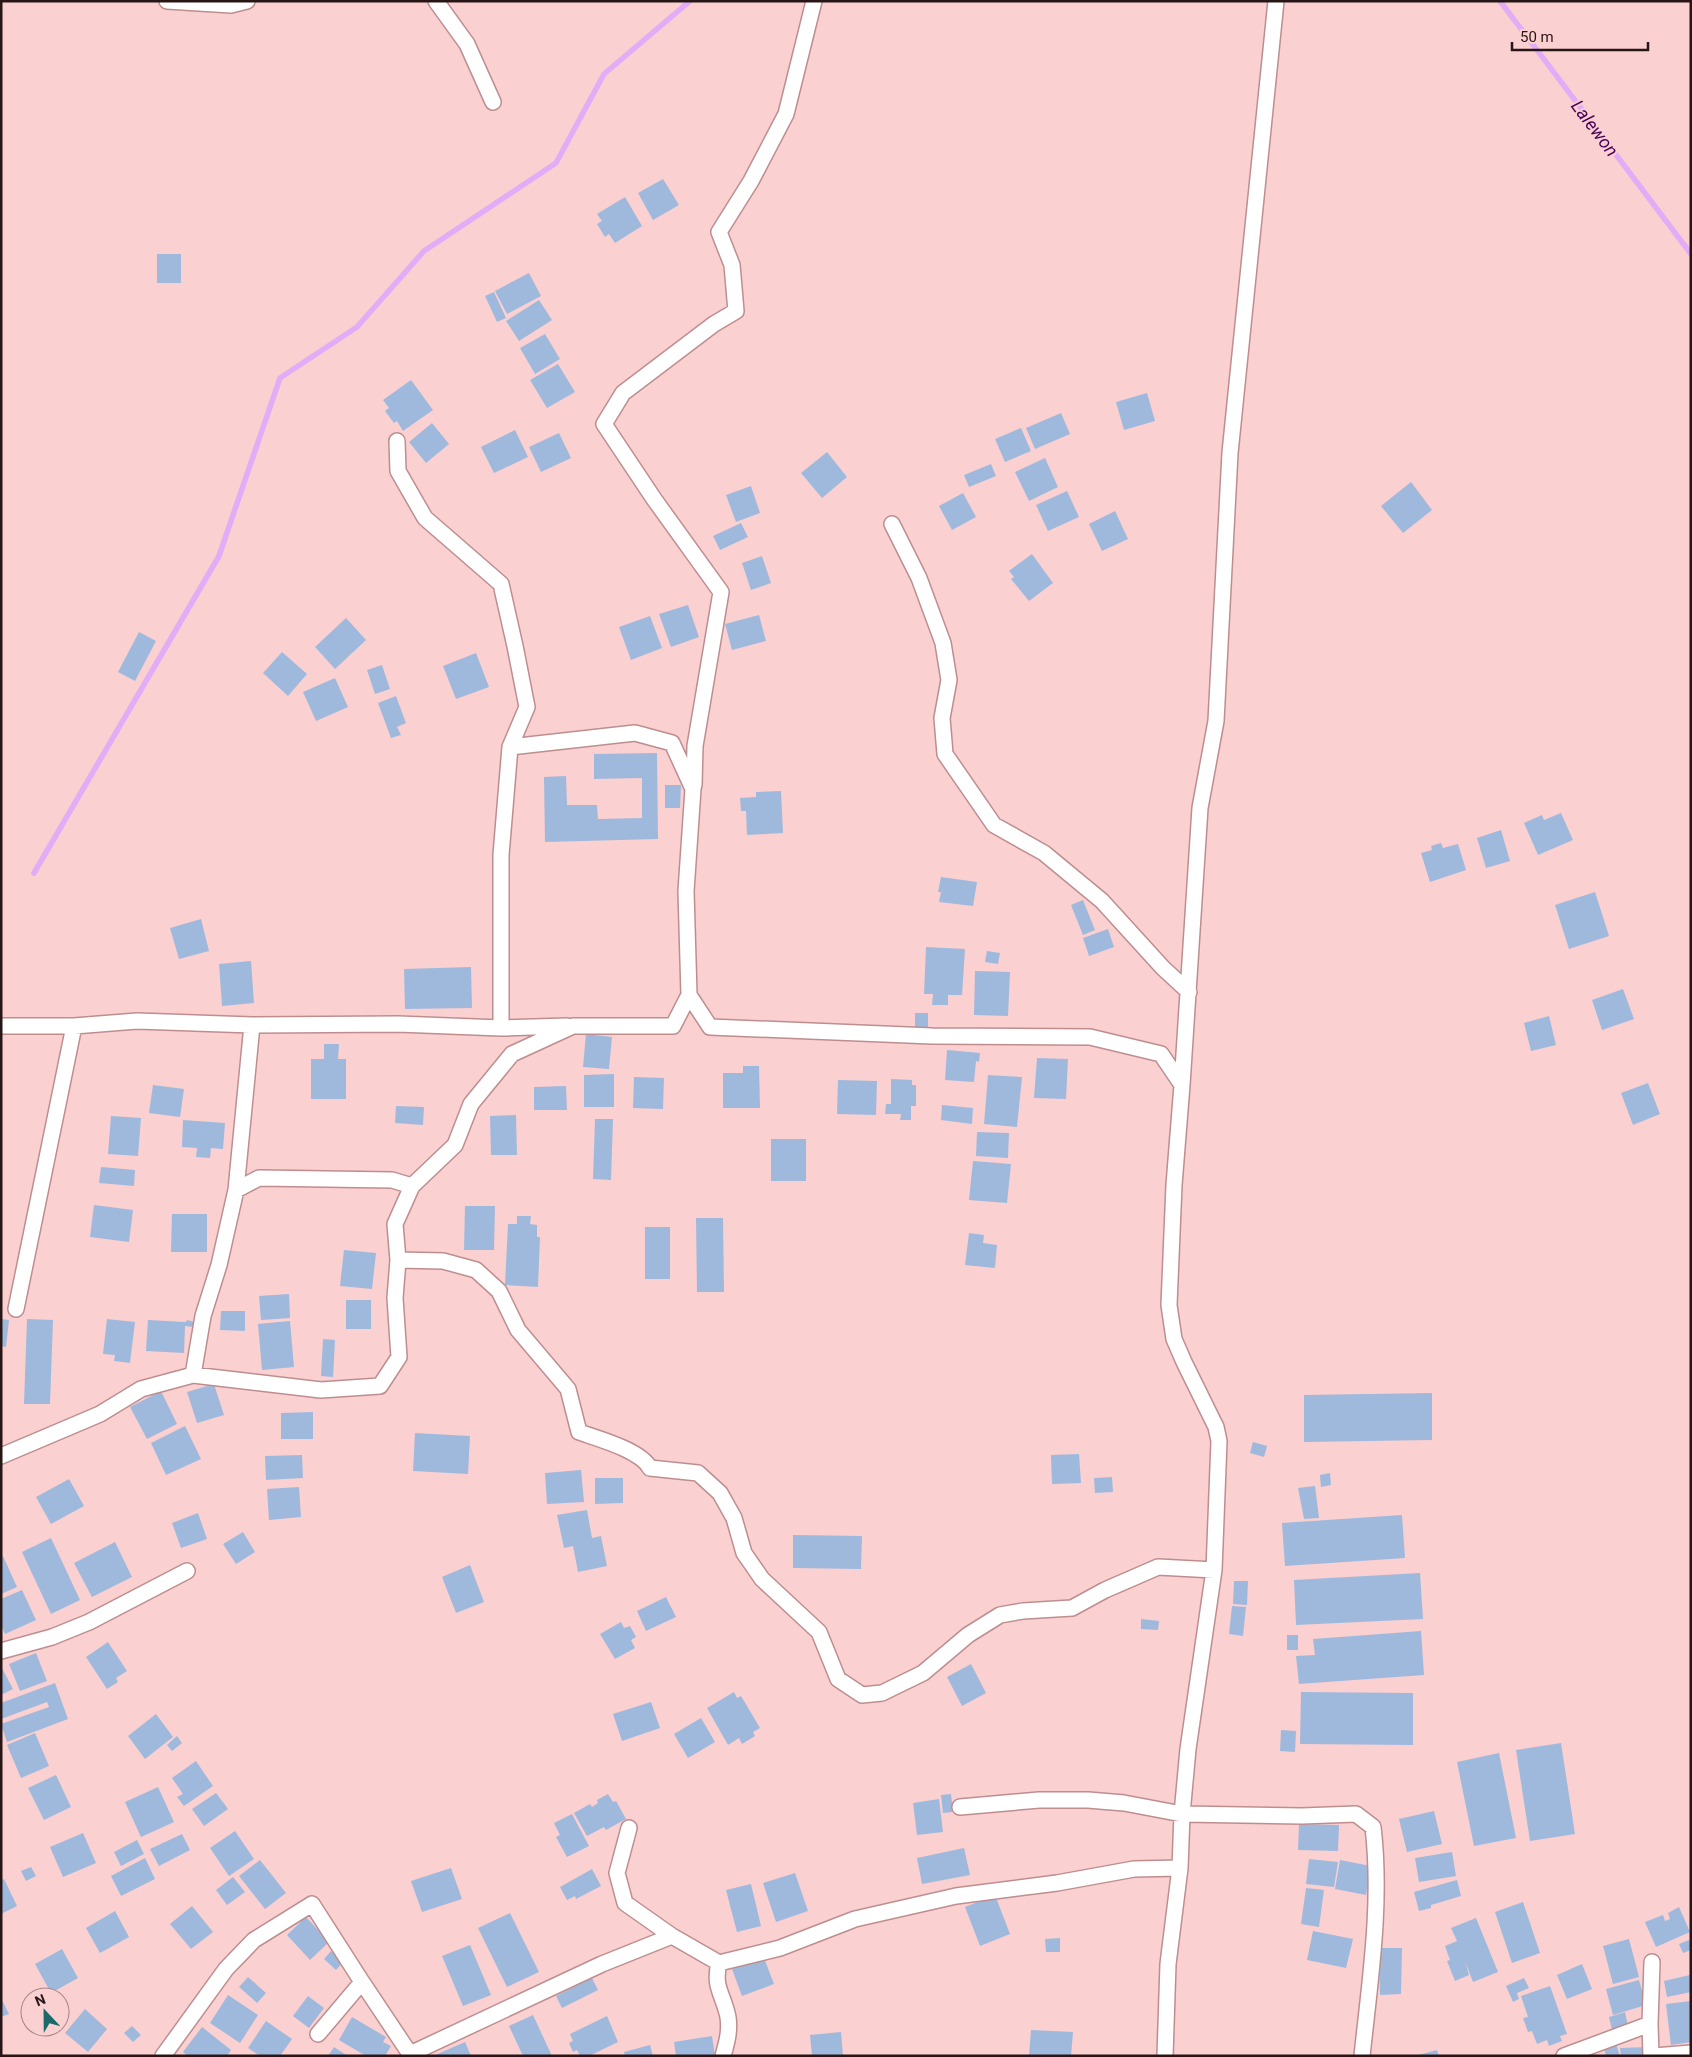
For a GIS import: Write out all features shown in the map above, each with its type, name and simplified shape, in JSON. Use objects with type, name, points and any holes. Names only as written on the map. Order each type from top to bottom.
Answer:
[{"type":"street","points":[[167,1],[231,5],[247,1]]},
{"type":"street","points":[[436,1],[467,44],[493,102]]},
{"type":"street","points":[[1,1026],[74,1026],[137,1021],[252,1025],[398,1024],[501,1028],[673,1026],[689,995],[686,891],[694,788],[695,746],[721,592],[654,499],[604,424],[623,394],[714,324],[736,311],[732,265],[719,232],[751,181],[786,114],[814,1]]},
{"type":"street","points":[[1165,2056],[1168,1964],[1180,1868],[1182,1814],[1188,1749],[1214,1570],[1219,1441],[1216,1427],[1174,1339],[1169,1304],[1174,1184],[1189,992],[1200,808],[1216,721],[1230,453],[1276,1]]},
{"type":"street","points":[[397,441],[398,471],[425,518],[501,584],[516,646],[527,707],[510,747],[502,855],[501,1028]]},
{"type":"street","points":[[892,524],[919,578],[943,643],[949,680],[942,718],[945,754],[994,825],[1044,853],[1102,900],[1162,968],[1189,992]]},
{"type":"street","points":[[510,747],[634,733],[672,743],[694,788]]},
{"type":"street","points":[[689,995],[710,1027],[932,1036],[1090,1037],[1161,1054],[1182,1084]]},
{"type":"street","points":[[193,1375],[203,1316],[219,1266],[236,1190],[252,1025]]},
{"type":"street","points":[[16,1309],[74,1026]]},
{"type":"street","points":[[1,1456],[100,1414],[142,1388],[193,1375],[321,1390],[380,1386],[399,1357],[395,1298],[398,1260],[395,1224],[412,1186],[455,1145],[471,1104],[512,1054],[573,1026]]},
{"type":"street","points":[[236,1190],[259,1178],[392,1180],[412,1186]]},
{"type":"street","points":[[398,1260],[443,1261],[476,1270],[499,1291],[518,1330],[568,1389],[579,1432],[615,1444],[646,1462],[650,1468],[698,1473],[720,1494],[734,1518],[744,1553],[762,1580],[819,1632],[838,1678],[862,1695],[882,1693],[922,1673],[968,1635],[1000,1615],[1023,1611],[1072,1608],[1105,1590],[1158,1567],[1214,1570]]},
{"type":"street","points":[[1,1651],[52,1637],[89,1622],[187,1571]]},
{"type":"street","points":[[960,1807],[1039,1800],[1088,1800],[1124,1803],[1182,1814],[1302,1816],[1356,1814],[1373,1826],[1377,1858],[1373,1952],[1362,2056]]},
{"type":"street","points":[[629,1828],[617,1873],[625,1903],[672,1936],[719,1962],[780,1948],[855,1919],[956,1896],[1057,1883],[1134,1869],[1180,1868]]},
{"type":"street","points":[[163,2056],[226,1969],[254,1940],[312,1904],[410,2054],[602,1964],[672,1936]]},
{"type":"street","points":[[719,1962],[716,1977],[728,2016],[729,2035],[723,2056]]},
{"type":"street","points":[[1652,1962],[1650,2024],[1653,2056],[1691,2053]]},
{"type":"street","points":[[318,2034],[362,1982]]},
{"type":"street","points":[[1564,2056],[1650,2024]]},
{"type":"building","points":[[663,179],[679,205],[653,220],[638,193]]},
{"type":"building","points":[[625,197],[642,226],[615,243],[609,234],[605,237],[597,224],[602,221],[597,214]]},
{"type":"building","points":[[157,254],[181,254],[181,283],[157,283]]},
{"type":"building","points":[[529,273],[541,296],[507,314],[495,291]]},
{"type":"building","points":[[494,292],[506,318],[497,322],[485,296]]},
{"type":"building","points":[[539,300],[552,320],[519,341],[506,321]]},
{"type":"building","points":[[545,334],[560,359],[535,374],[520,348]]},
{"type":"building","points":[[558,364],[575,392],[547,408],[530,380]]},
{"type":"building","points":[[411,380],[433,410],[403,431],[397,421],[394,423],[385,411],[389,408],[383,400]]},
{"type":"building","points":[[1147,393],[1155,421],[1124,430],[1116,402]]},
{"type":"building","points":[[1061,413],[1070,434],[1035,449],[1026,428]]},
{"type":"building","points":[[432,423],[449,444],[426,463],[409,442]]},
{"type":"building","points":[[1021,428],[1031,451],[1005,462],[995,439]]},
{"type":"building","points":[[515,430],[528,457],[494,473],[481,447]]},
{"type":"building","points":[[559,433],[571,458],[541,472],[529,447]]},
{"type":"building","points":[[827,452],[847,477],[822,498],[801,473]]},
{"type":"building","points":[[1045,458],[1058,487],[1029,501],[1015,472]]},
{"type":"building","points":[[991,464],[996,476],[969,487],[964,475]]},
{"type":"building","points":[[1411,482],[1432,510],[1403,533],[1381,506]]},
{"type":"building","points":[[751,486],[760,513],[736,522],[726,495]]},
{"type":"building","points":[[1067,491],[1079,517],[1048,531],[1036,505]]},
{"type":"building","points":[[963,493],[976,517],[952,530],[939,506]]},
{"type":"building","points":[[1115,511],[1128,539],[1102,551],[1089,524]]},
{"type":"building","points":[[741,523],[748,537],[720,550],[713,536]]},
{"type":"building","points":[[1032,554],[1053,583],[1029,601],[1011,579],[1014,577],[1009,571]]},
{"type":"building","points":[[762,556],[771,583],[751,590],[742,563]]},
{"type":"building","points":[[688,605],[699,637],[671,647],[659,614]]},
{"type":"building","points":[[759,615],[766,641],[732,650],[725,624]]},
{"type":"building","points":[[650,616],[662,648],[631,660],[619,627]]},
{"type":"building","points":[[346,618],[366,640],[335,669],[315,647]]},
{"type":"building","points":[[139,632],[156,641],[135,681],[118,672]]},
{"type":"building","points":[[282,652],[307,674],[288,696],[263,673]]},
{"type":"building","points":[[476,653],[489,687],[456,699],[443,666]]},
{"type":"building","points":[[382,665],[390,689],[375,694],[367,670]]},
{"type":"building","points":[[335,678],[348,707],[316,721],[303,692]]},
{"type":"building","points":[[396,696],[406,723],[397,727],[401,735],[391,738],[378,703]]},
{"type":"building","points":[[657,753],[658,839],[545,842],[544,777],[566,776],[567,805],[597,805],[598,819],[642,818],[642,778],[594,779],[594,754]]},
{"type":"building","points":[[665,785],[681,785],[680,808],[665,808]]},
{"type":"building","points":[[781,791],[783,833],[747,835],[746,811],[741,811],[740,798],[756,797],[756,792]]},
{"type":"building","points":[[1561,813],[1573,840],[1538,855],[1524,823],[1542,815],[1544,820]]},
{"type":"building","points":[[1501,830],[1510,861],[1486,868],[1477,838]]},
{"type":"building","points":[[1441,843],[1443,848],[1458,844],[1466,870],[1430,882],[1421,853],[1432,850],[1431,846]]},
{"type":"building","points":[[941,877],[977,882],[973,906],[939,902],[941,892],[938,892]]},
{"type":"building","points":[[1595,892],[1609,936],[1569,949],[1555,905]]},
{"type":"building","points":[[1083,900],[1095,930],[1083,935],[1071,905]]},
{"type":"building","points":[[201,919],[209,951],[179,959],[170,928]]},
{"type":"building","points":[[1108,929],[1114,947],[1089,956],[1083,938]]},
{"type":"building","points":[[926,947],[965,949],[962,995],[948,995],[948,1005],[932,1005],[933,994],[924,994]]},
{"type":"building","points":[[987,951],[1000,953],[998,964],[985,962]]},
{"type":"building","points":[[251,961],[254,1003],[222,1006],[219,964]]},
{"type":"building","points":[[471,967],[472,1008],[405,1009],[404,969]]},
{"type":"building","points":[[975,971],[1010,972],[1008,1016],[974,1015]]},
{"type":"building","points":[[1623,989],[1634,1019],[1602,1030],[1592,1000]]},
{"type":"building","points":[[915,1013],[928,1013],[928,1030],[915,1030]]},
{"type":"building","points":[[1549,1016],[1556,1045],[1531,1051],[1524,1023]]},
{"type":"building","points":[[586,1034],[612,1037],[609,1069],[583,1067]]},
{"type":"building","points":[[324,1044],[339,1044],[338,1059],[346,1059],[346,1099],[311,1099],[311,1059],[324,1059]]},
{"type":"building","points":[[947,1050],[980,1053],[979,1062],[976,1061],[974,1082],[945,1080]]},
{"type":"building","points":[[1037,1058],[1068,1059],[1066,1099],[1034,1098]]},
{"type":"building","points":[[743,1066],[759,1066],[760,1108],[723,1108],[723,1073],[743,1073]]},
{"type":"building","points":[[614,1074],[614,1107],[584,1107],[584,1075]]},
{"type":"building","points":[[988,1075],[1022,1077],[1017,1127],[984,1124]]},
{"type":"building","points":[[634,1077],[664,1078],[663,1109],[633,1108]]},
{"type":"building","points":[[891,1079],[912,1080],[912,1085],[916,1085],[916,1106],[911,1106],[911,1120],[900,1120],[901,1114],[885,1114],[886,1104],[891,1104]]},
{"type":"building","points":[[838,1080],[877,1081],[876,1115],[837,1114]]},
{"type":"building","points":[[1648,1083],[1660,1114],[1633,1125],[1621,1093]]},
{"type":"building","points":[[153,1085],[184,1089],[180,1117],[149,1113]]},
{"type":"building","points":[[566,1086],[567,1110],[534,1110],[534,1087]]},
{"type":"building","points":[[942,1105],[973,1108],[972,1124],[941,1120]]},
{"type":"building","points":[[396,1106],[424,1107],[423,1125],[395,1123]]},
{"type":"building","points":[[516,1115],[517,1155],[491,1155],[490,1116]]},
{"type":"building","points":[[111,1116],[141,1118],[138,1156],[108,1154]]},
{"type":"building","points":[[595,1119],[613,1119],[611,1180],[593,1179]]},
{"type":"building","points":[[183,1120],[225,1123],[223,1149],[211,1148],[210,1158],[196,1157],[197,1148],[182,1147]]},
{"type":"building","points":[[977,1132],[1009,1133],[1008,1158],[976,1156]]},
{"type":"building","points":[[771,1139],[806,1139],[806,1181],[771,1181]]},
{"type":"building","points":[[973,1161],[1011,1164],[1007,1203],[969,1200]]},
{"type":"building","points":[[101,1167],[135,1170],[134,1186],[99,1183]]},
{"type":"building","points":[[94,1205],[133,1210],[129,1242],[90,1237]]},
{"type":"building","points":[[465,1206],[495,1206],[494,1250],[464,1250]]},
{"type":"building","points":[[172,1214],[207,1214],[207,1252],[171,1252]]},
{"type":"building","points":[[517,1216],[531,1216],[530,1224],[537,1225],[537,1237],[540,1237],[538,1287],[505,1285],[508,1224],[517,1224]]},
{"type":"building","points":[[696,1218],[723,1218],[724,1292],[697,1292]]},
{"type":"building","points":[[645,1227],[670,1227],[670,1279],[645,1279]]},
{"type":"building","points":[[969,1233],[984,1235],[983,1243],[997,1245],[995,1268],[965,1265]]},
{"type":"building","points":[[344,1250],[376,1253],[372,1289],[340,1286]]},
{"type":"building","points":[[289,1294],[290,1318],[261,1320],[259,1296]]},
{"type":"building","points":[[346,1300],[371,1300],[371,1329],[346,1329]]},
{"type":"building","points":[[221,1311],[245,1311],[245,1331],[220,1330]]},
{"type":"building","points":[[1,1319],[9,1320],[6,1347],[1,1346]]},
{"type":"building","points":[[27,1319],[53,1320],[50,1404],[24,1404]]},
{"type":"building","points":[[107,1319],[135,1322],[130,1363],[114,1361],[115,1355],[103,1354]]},
{"type":"building","points":[[148,1320],[186,1322],[187,1320],[195,1322],[194,1327],[185,1326],[184,1353],[146,1351]]},
{"type":"building","points":[[290,1321],[294,1367],[262,1370],[258,1324]]},
{"type":"building","points":[[323,1339],[335,1340],[333,1377],[321,1376]]},
{"type":"building","points":[[214,1384],[224,1415],[197,1423],[187,1392]]},
{"type":"building","points":[[161,1391],[177,1424],[147,1439],[130,1407]]},
{"type":"building","points":[[1432,1393],[1432,1440],[1304,1442],[1304,1395]]},
{"type":"building","points":[[313,1412],[313,1439],[281,1439],[281,1413]]},
{"type":"building","points":[[185,1426],[201,1459],[166,1475],[151,1443]]},
{"type":"building","points":[[415,1433],[470,1436],[468,1474],[413,1471]]},
{"type":"building","points":[[1253,1442],[1267,1446],[1264,1457],[1250,1453]]},
{"type":"building","points":[[1079,1454],[1081,1483],[1052,1484],[1051,1455]]},
{"type":"building","points":[[302,1455],[303,1478],[266,1480],[265,1456]]},
{"type":"building","points":[[581,1470],[584,1502],[547,1504],[545,1473]]},
{"type":"building","points":[[1330,1473],[1331,1485],[1321,1487],[1320,1475]]},
{"type":"building","points":[[1112,1477],[1113,1492],[1095,1493],[1094,1478]]},
{"type":"building","points":[[595,1478],[623,1478],[623,1503],[595,1504]]},
{"type":"building","points":[[69,1479],[84,1506],[51,1524],[36,1497]]},
{"type":"building","points":[[1315,1486],[1319,1518],[1304,1519],[1298,1488]]},
{"type":"building","points":[[299,1487],[301,1517],[269,1520],[267,1489]]},
{"type":"building","points":[[587,1510],[592,1538],[601,1536],[607,1566],[578,1572],[573,1546],[564,1548],[557,1515]]},
{"type":"building","points":[[198,1513],[207,1539],[181,1548],[172,1523]]},
{"type":"building","points":[[1402,1515],[1405,1558],[1285,1566],[1282,1523]]},
{"type":"building","points":[[243,1532],[255,1552],[236,1564],[223,1544]]},
{"type":"building","points":[[793,1535],[862,1536],[861,1569],[793,1568]]},
{"type":"building","points":[[51,1538],[80,1600],[51,1614],[22,1552]]},
{"type":"building","points":[[115,1542],[132,1577],[92,1597],[74,1563]]},
{"type":"building","points":[[3,1556],[17,1587],[1,1594],[1,1557]]},
{"type":"building","points":[[470,1565],[484,1602],[456,1613],[442,1577]]},
{"type":"building","points":[[1420,1573],[1423,1619],[1296,1625],[1294,1580]]},
{"type":"building","points":[[1234,1581],[1248,1581],[1247,1605],[1233,1604]]},
{"type":"building","points":[[22,1590],[36,1620],[5,1634],[1,1625],[1,1599]]},
{"type":"building","points":[[666,1597],[676,1617],[646,1631],[637,1611]]},
{"type":"building","points":[[1232,1606],[1246,1607],[1243,1636],[1229,1634]]},
{"type":"building","points":[[1141,1619],[1159,1621],[1158,1630],[1141,1629]]},
{"type":"building","points":[[621,1622],[624,1628],[630,1626],[636,1637],[631,1640],[635,1648],[615,1659],[600,1634]]},
{"type":"building","points":[[1421,1631],[1424,1675],[1299,1684],[1296,1656],[1315,1655],[1313,1639]]},
{"type":"building","points":[[1287,1635],[1298,1635],[1298,1650],[1287,1650]]},
{"type":"building","points":[[108,1642],[127,1671],[116,1678],[118,1682],[107,1689],[86,1657]]},
{"type":"building","points":[[36,1653],[47,1681],[20,1691],[9,1664]]},
{"type":"building","points":[[971,1664],[986,1693],[962,1706],[947,1677]]},
{"type":"building","points":[[1,1666],[13,1689],[1,1695]]},
{"type":"building","points":[[55,1683],[68,1719],[7,1742],[1,1724],[49,1707],[47,1702],[1,1719],[1,1703]]},
{"type":"building","points":[[734,1692],[737,1698],[741,1696],[760,1728],[753,1732],[755,1736],[742,1744],[739,1738],[728,1745],[707,1708]]},
{"type":"building","points":[[1301,1692],[1413,1693],[1413,1745],[1300,1744]]},
{"type":"building","points":[[651,1702],[660,1728],[622,1741],[613,1714]]},
{"type":"building","points":[[156,1714],[173,1737],[145,1759],[128,1736]]},
{"type":"building","points":[[701,1718],[715,1742],[688,1758],[674,1734]]},
{"type":"building","points":[[1281,1730],[1296,1731],[1295,1752],[1280,1751]]},
{"type":"building","points":[[35,1733],[49,1766],[21,1778],[7,1745]]},
{"type":"building","points":[[177,1736],[182,1743],[172,1751],[167,1745]]},
{"type":"building","points":[[1561,1743],[1575,1834],[1530,1841],[1516,1750]]},
{"type":"building","points":[[1499,1753],[1516,1838],[1474,1846],[1457,1762]]},
{"type":"building","points":[[196,1761],[213,1786],[184,1806],[177,1797],[183,1794],[172,1778]]},
{"type":"building","points":[[56,1775],[71,1807],[44,1820],[28,1788]]},
{"type":"building","points":[[158,1787],[174,1822],[141,1837],[125,1802]]},
{"type":"building","points":[[216,1793],[228,1809],[204,1826],[192,1809]]},
{"type":"building","points":[[608,1794],[613,1802],[616,1801],[626,1819],[606,1830],[604,1827],[587,1836],[574,1813],[590,1804],[592,1807],[598,1803],[597,1800]]},
{"type":"building","points":[[951,1794],[953,1812],[943,1813],[941,1795]]},
{"type":"building","points":[[939,1799],[943,1832],[917,1835],[913,1803]]},
{"type":"building","points":[[1434,1811],[1442,1844],[1407,1852],[1399,1819]]},
{"type":"building","points":[[572,1814],[589,1846],[567,1857],[556,1837],[560,1835],[554,1823]]},
{"type":"building","points":[[1299,1824],[1339,1825],[1338,1851],[1298,1850]]},
{"type":"building","points":[[235,1831],[254,1859],[229,1876],[210,1848]]},
{"type":"building","points":[[83,1833],[96,1863],[63,1877],[50,1847]]},
{"type":"building","points":[[182,1834],[190,1850],[159,1866],[150,1849]]},
{"type":"building","points":[[137,1840],[144,1854],[121,1866],[114,1852]]},
{"type":"building","points":[[964,1848],[970,1875],[922,1884],[917,1858]]},
{"type":"building","points":[[1452,1852],[1456,1876],[1419,1882],[1415,1858]]},
{"type":"building","points":[[145,1858],[155,1879],[121,1896],[111,1876]]},
{"type":"building","points":[[1309,1859],[1338,1862],[1334,1887],[1306,1884]]},
{"type":"building","points":[[260,1860],[286,1893],[265,1909],[239,1876]]},
{"type":"building","points":[[1340,1860],[1371,1866],[1366,1895],[1335,1889]]},
{"type":"building","points":[[31,1867],[36,1876],[26,1881],[21,1871]]},
{"type":"building","points":[[451,1868],[462,1899],[422,1912],[411,1881]]},
{"type":"building","points":[[592,1869],[601,1886],[576,1899],[575,1896],[567,1900],[560,1887]]},
{"type":"building","points":[[795,1873],[808,1911],[776,1922],[763,1883]]},
{"type":"building","points":[[233,1877],[245,1892],[227,1905],[216,1890]]},
{"type":"building","points":[[4,1879],[17,1906],[1,1914],[1,1880]]},
{"type":"building","points":[[1457,1880],[1461,1896],[1431,1905],[1431,1908],[1419,1911],[1414,1892]]},
{"type":"building","points":[[751,1884],[761,1926],[737,1932],[726,1890]]},
{"type":"building","points":[[1306,1888],[1324,1890],[1319,1927],[1301,1924]]},
{"type":"building","points":[[995,1895],[1010,1934],[980,1946],[965,1907]]},
{"type":"building","points":[[1523,1902],[1540,1953],[1512,1963],[1495,1912]]},
{"type":"building","points":[[192,1906],[213,1932],[191,1949],[170,1924]]},
{"type":"building","points":[[1679,1907],[1690,1932],[1656,1947],[1645,1922],[1663,1915],[1665,1921],[1670,1919],[1668,1913]]},
{"type":"building","points":[[115,1911],[129,1937],[100,1953],[86,1928]]},
{"type":"building","points":[[510,1913],[539,1972],[507,1987],[478,1928]]},
{"type":"building","points":[[306,1917],[329,1942],[310,1960],[287,1935]]},
{"type":"building","points":[[1476,1918],[1498,1972],[1473,1982],[1465,1961],[1469,1975],[1455,1981],[1447,1961],[1450,1960],[1445,1946],[1457,1941],[1451,1928]]},
{"type":"building","points":[[1313,1931],[1353,1939],[1346,1968],[1307,1960]]},
{"type":"building","points":[[1060,1938],[1060,1952],[1046,1952],[1045,1939]]},
{"type":"building","points":[[1629,1939],[1639,1977],[1613,1984],[1603,1946]]},
{"type":"building","points":[[1689,1940],[1691,1950],[1683,1953],[1679,1944]]},
{"type":"building","points":[[470,1945],[491,1995],[463,2006],[442,1956]]},
{"type":"building","points":[[1379,1948],[1402,1948],[1401,1994],[1380,1995]]},
{"type":"building","points":[[62,1949],[78,1978],[62,1987],[48,1987],[35,1964]]},
{"type":"building","points":[[331,1951],[343,1962],[336,1970],[324,1959]]},
{"type":"building","points":[[764,1958],[774,1984],[742,1996],[732,1969]]},
{"type":"building","points":[[1582,1964],[1592,1989],[1567,1999],[1557,1975]]},
{"type":"building","points":[[1690,1975],[1691,1992],[1667,1997],[1664,1981]]},
{"type":"building","points":[[248,1977],[266,1993],[257,2003],[239,1987]]},
{"type":"building","points":[[592,1978],[598,1990],[562,2008],[556,1996]]},
{"type":"building","points":[[1524,1978],[1529,1988],[1517,1993],[1519,1999],[1513,2002],[1506,1986]]},
{"type":"building","points":[[1639,1980],[1646,2005],[1613,2015],[1606,1989]]},
{"type":"building","points":[[1550,1986],[1567,2034],[1560,2036],[1562,2041],[1549,2046],[1547,2040],[1537,2044],[1532,2031],[1528,2032],[1523,2018],[1528,2017],[1521,1996]]},
{"type":"building","points":[[228,1995],[258,2015],[240,2043],[210,2023]]},
{"type":"building","points":[[308,1996],[324,2008],[309,2028],[293,2016]]},
{"type":"building","points":[[1,1998],[9,2014],[1,2017]]},
{"type":"building","points":[[1691,2001],[1691,2042],[1671,2045],[1666,2004]]},
{"type":"building","points":[[85,2009],[107,2029],[88,2052],[70,2037],[70,2027]]},
{"type":"building","points":[[1625,2012],[1628,2026],[1612,2030],[1609,2017]]},
{"type":"building","points":[[533,2015],[552,2056],[523,2056],[509,2026]]},
{"type":"building","points":[[607,2016],[618,2042],[589,2056],[580,2056],[577,2050],[573,2052],[569,2043],[573,2041],[570,2034]]},
{"type":"building","points":[[352,2017],[386,2037],[383,2042],[391,2046],[385,2056],[366,2056],[339,2040]]},
{"type":"building","points":[[266,2021],[292,2039],[280,2056],[260,2056],[248,2048]]},
{"type":"building","points":[[132,2026],[141,2035],[133,2042],[124,2033]]},
{"type":"building","points":[[202,2027],[231,2050],[227,2056],[188,2056],[183,2052]]},
{"type":"building","points":[[1031,2030],[1073,2032],[1071,2056],[1029,2056]]},
{"type":"building","points":[[841,2032],[843,2056],[812,2056],[810,2035]]},
{"type":"building","points":[[712,2036],[715,2056],[676,2056],[674,2042]]},
{"type":"building","points":[[465,2042],[471,2056],[433,2056]]},
{"type":"building","points":[[1616,2044],[1620,2056],[1606,2056],[1604,2048]]},
{"type":"building","points":[[650,2045],[653,2056],[625,2056],[624,2052]]},
{"type":"building","points":[[334,2047],[348,2056],[328,2056]]},
{"type":"building","points":[[1647,2047],[1647,2056],[1621,2056],[1620,2048]]},
{"type":"building","points":[[1437,2050],[1439,2056],[1418,2056],[1418,2055]]},
{"type":"waterway","points":[[34,873],[219,556],[280,378],[357,327],[424,251],[556,163],[604,74],[690,1]]},
{"type":"waterway","name":"Lalewon","points":[[1500,1],[1691,254]]}]
